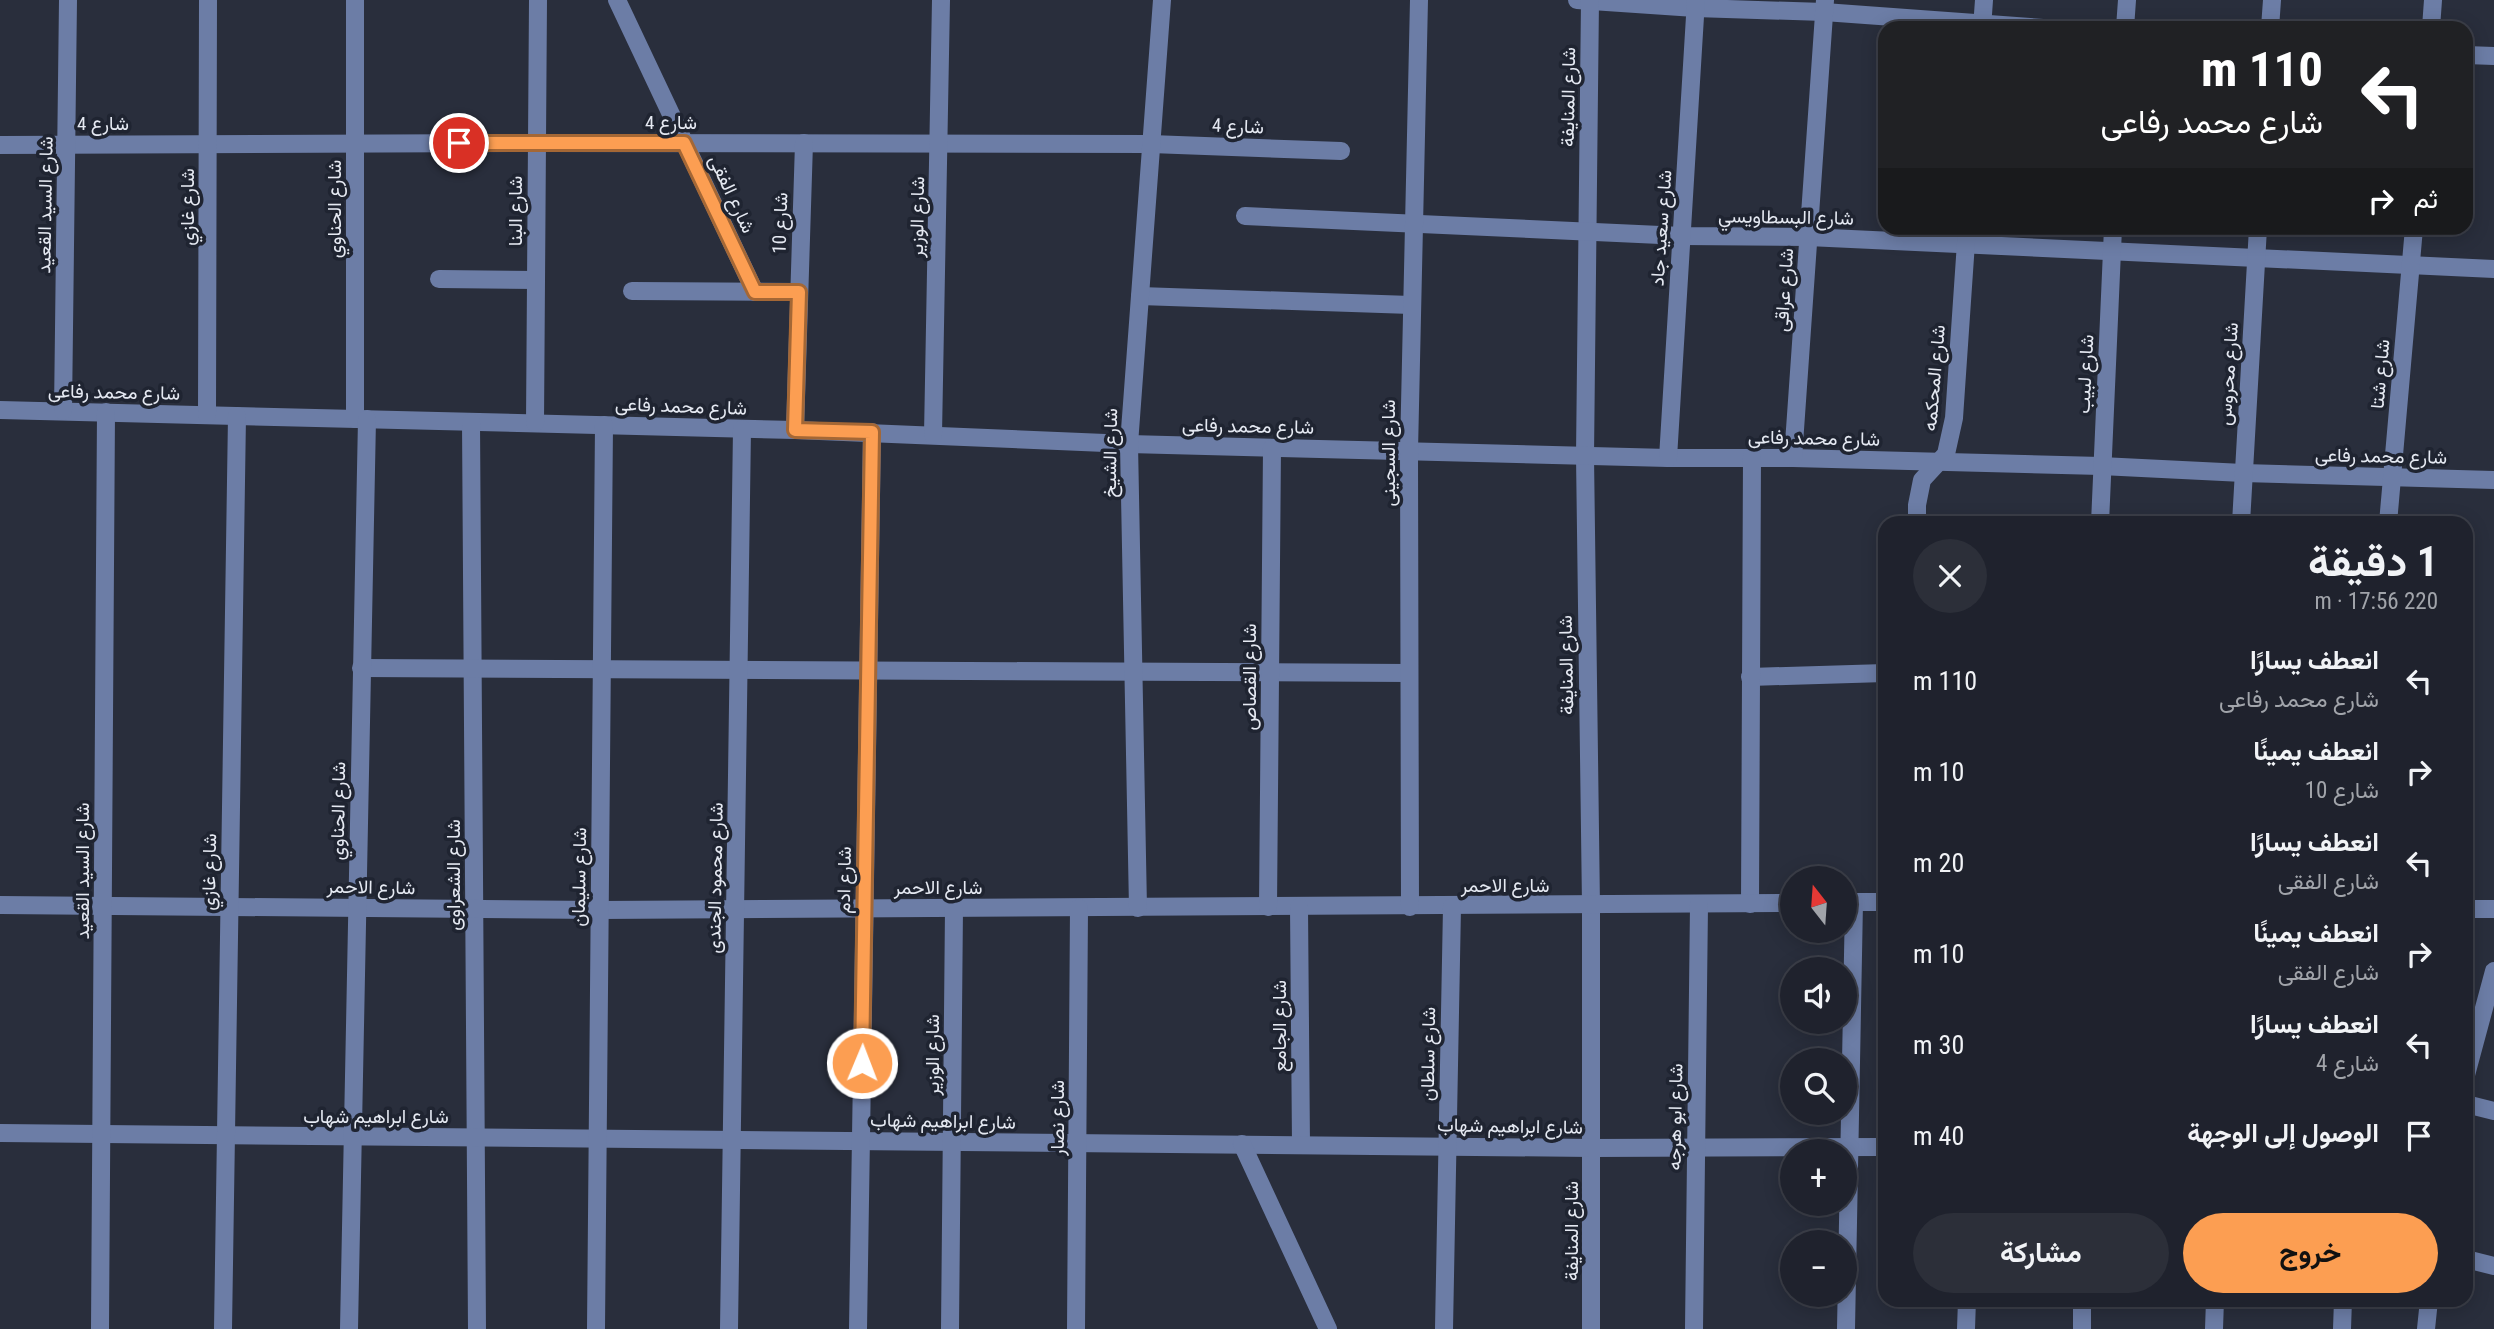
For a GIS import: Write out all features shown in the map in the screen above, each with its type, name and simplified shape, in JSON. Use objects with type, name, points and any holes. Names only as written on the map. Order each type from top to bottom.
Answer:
[{"type":"street","name":"شارع السيد القعيد","points":[[62,411],[68,0]]},
{"type":"street","name":"شارع غازي","points":[[207,415],[208,0]]},
{"type":"street","name":"شارع الحناوي","points":[[349,1329],[361,668],[361,419],[355,0]]},
{"type":"street","name":"شارع البنا","points":[[534,423],[538,0]]},
{"type":"street","name":"شارع الفقى","points":[[617,0],[755,292]]},
{"type":"street","name":"شارع الوزير","points":[[933,435],[942,0]]},
{"type":"street","name":"شارع الشيخ","points":[[1138,908],[1129,444],[1162,0]]},
{"type":"street","name":"شارع السجينى","points":[[1410,907],[1409,451],[1419,0]]},
{"type":"street","points":[[1577,0],[1825,6],[1943,21]]},
{"type":"street","name":"شارع المنايفة","points":[[1590,0],[1585,456],[1591,906],[1591,1329]]},
{"type":"street","points":[[1982,21],[1984,0]]},
{"type":"street","points":[[2126,21],[2127,0]]},
{"type":"street","points":[[2270,21],[2272,0]]},
{"type":"street","points":[[2432,21],[2433,0]]},
{"type":"street","name":"شارع سعيد جاد","points":[[1668,458],[1696,4]]},
{"type":"street","name":"شارع عراقى","points":[[1793,457],[1825,6]]},
{"type":"street","points":[[2473,55],[2494,56]]},
{"type":"street","name":"شارع 10","points":[[795,430],[804,143]]},
{"type":"street","name":"شارع 4","points":[[0,145],[1152,144],[1341,151]]},
{"type":"street","name":"شارع البسطاويسي","points":[[1245,216],[1682,236],[1966,236],[2112,251],[2494,269]]},
{"type":"street","name":"شارع لبيب","points":[[2100,516],[2113,235]]},
{"type":"street","name":"شارع محروس","points":[[2241,516],[2258,235]]},
{"type":"street","name":"شارع شتا","points":[[2389,516],[2413,235]]},
{"type":"street","name":"شارع المحكمه","points":[[1917,516],[1922,480],[1946,454],[1954,418],[1966,236]]},
{"type":"street","points":[[439,279],[536,280]]},
{"type":"street","points":[[632,291],[799,292]]},
{"type":"street","points":[[1140,296],[1411,305]]},
{"type":"street","name":"شارع محمد رفاعى","points":[[0,410],[872,432],[1272,448],[1668,458],[1793,457],[2494,480]]},
{"type":"street","name":"شارع السيد القعيد","points":[[100,1329],[106,412]]},
{"type":"street","name":"شارع غازي","points":[[223,1329],[237,416]]},
{"type":"street","name":"شارع الشعراوى","points":[[471,422],[477,1329]]},
{"type":"street","name":"شارع سليمان","points":[[596,1329],[604,425]]},
{"type":"street","name":"شارع محمود الجندى","points":[[729,1329],[743,429]]},
{"type":"street","name":"شارع ادم","points":[[858,1329],[872,432]]},
{"type":"street","name":"شارع القصاص","points":[[1268,907],[1272,448]]},
{"type":"street","points":[[1750,904],[1752,457]]},
{"type":"street","points":[[361,668],[1409,673]]},
{"type":"street","points":[[1750,677],[1878,673]]},
{"type":"street","points":[[1857,902],[1878,902]]},
{"type":"street","name":"شارع الاحمر","points":[[0,905],[599,910],[1780,904]]},
{"type":"street","name":"شارع ابو هرجه","points":[[1694,1329],[1699,905]]},
{"type":"street","name":"شارع سلطان","points":[[1444,1329],[1452,906]]},
{"type":"street","name":"شارع الجامع","points":[[1299,907],[1301,1145]]},
{"type":"street","name":"شارع الوزير","points":[[950,1329],[954,908]]},
{"type":"street","name":"شارع نصار","points":[[1076,1329],[1079,908]]},
{"type":"street","points":[[2473,909],[2494,909]]},
{"type":"street","points":[[1849,943],[1849,1139]]},
{"type":"street","points":[[2473,1051],[2491,991],[2494,971]]},
{"type":"street","points":[[2473,1106],[2494,1111]]},
{"type":"street","name":"شارع ابراهيم شهاب","points":[[0,1133],[1780,1148]]},
{"type":"street","points":[[1242,1144],[1328,1329]]},
{"type":"street","name":"شارع ابراهيم شهاب","points":[[1857,1147],[1878,1147]]},
{"type":"street","points":[[1846,1329],[1848,1216]]},
{"type":"street","points":[[2473,1261],[2494,1266]]},
{"type":"street","points":[[1966,1329],[1967,1307]]},
{"type":"street","points":[[2082,1307],[2082,1329]]},
{"type":"street","points":[[2214,1329],[2215,1307]]},
{"type":"street","points":[[2342,1329],[2343,1307]]},
{"type":"street","points":[[2426,1329],[2428,1307]]},
{"type":"route","points":[[459,143],[684,143],[755,292],[799,292],[795,430],[872,432],[862,1063]]}]
